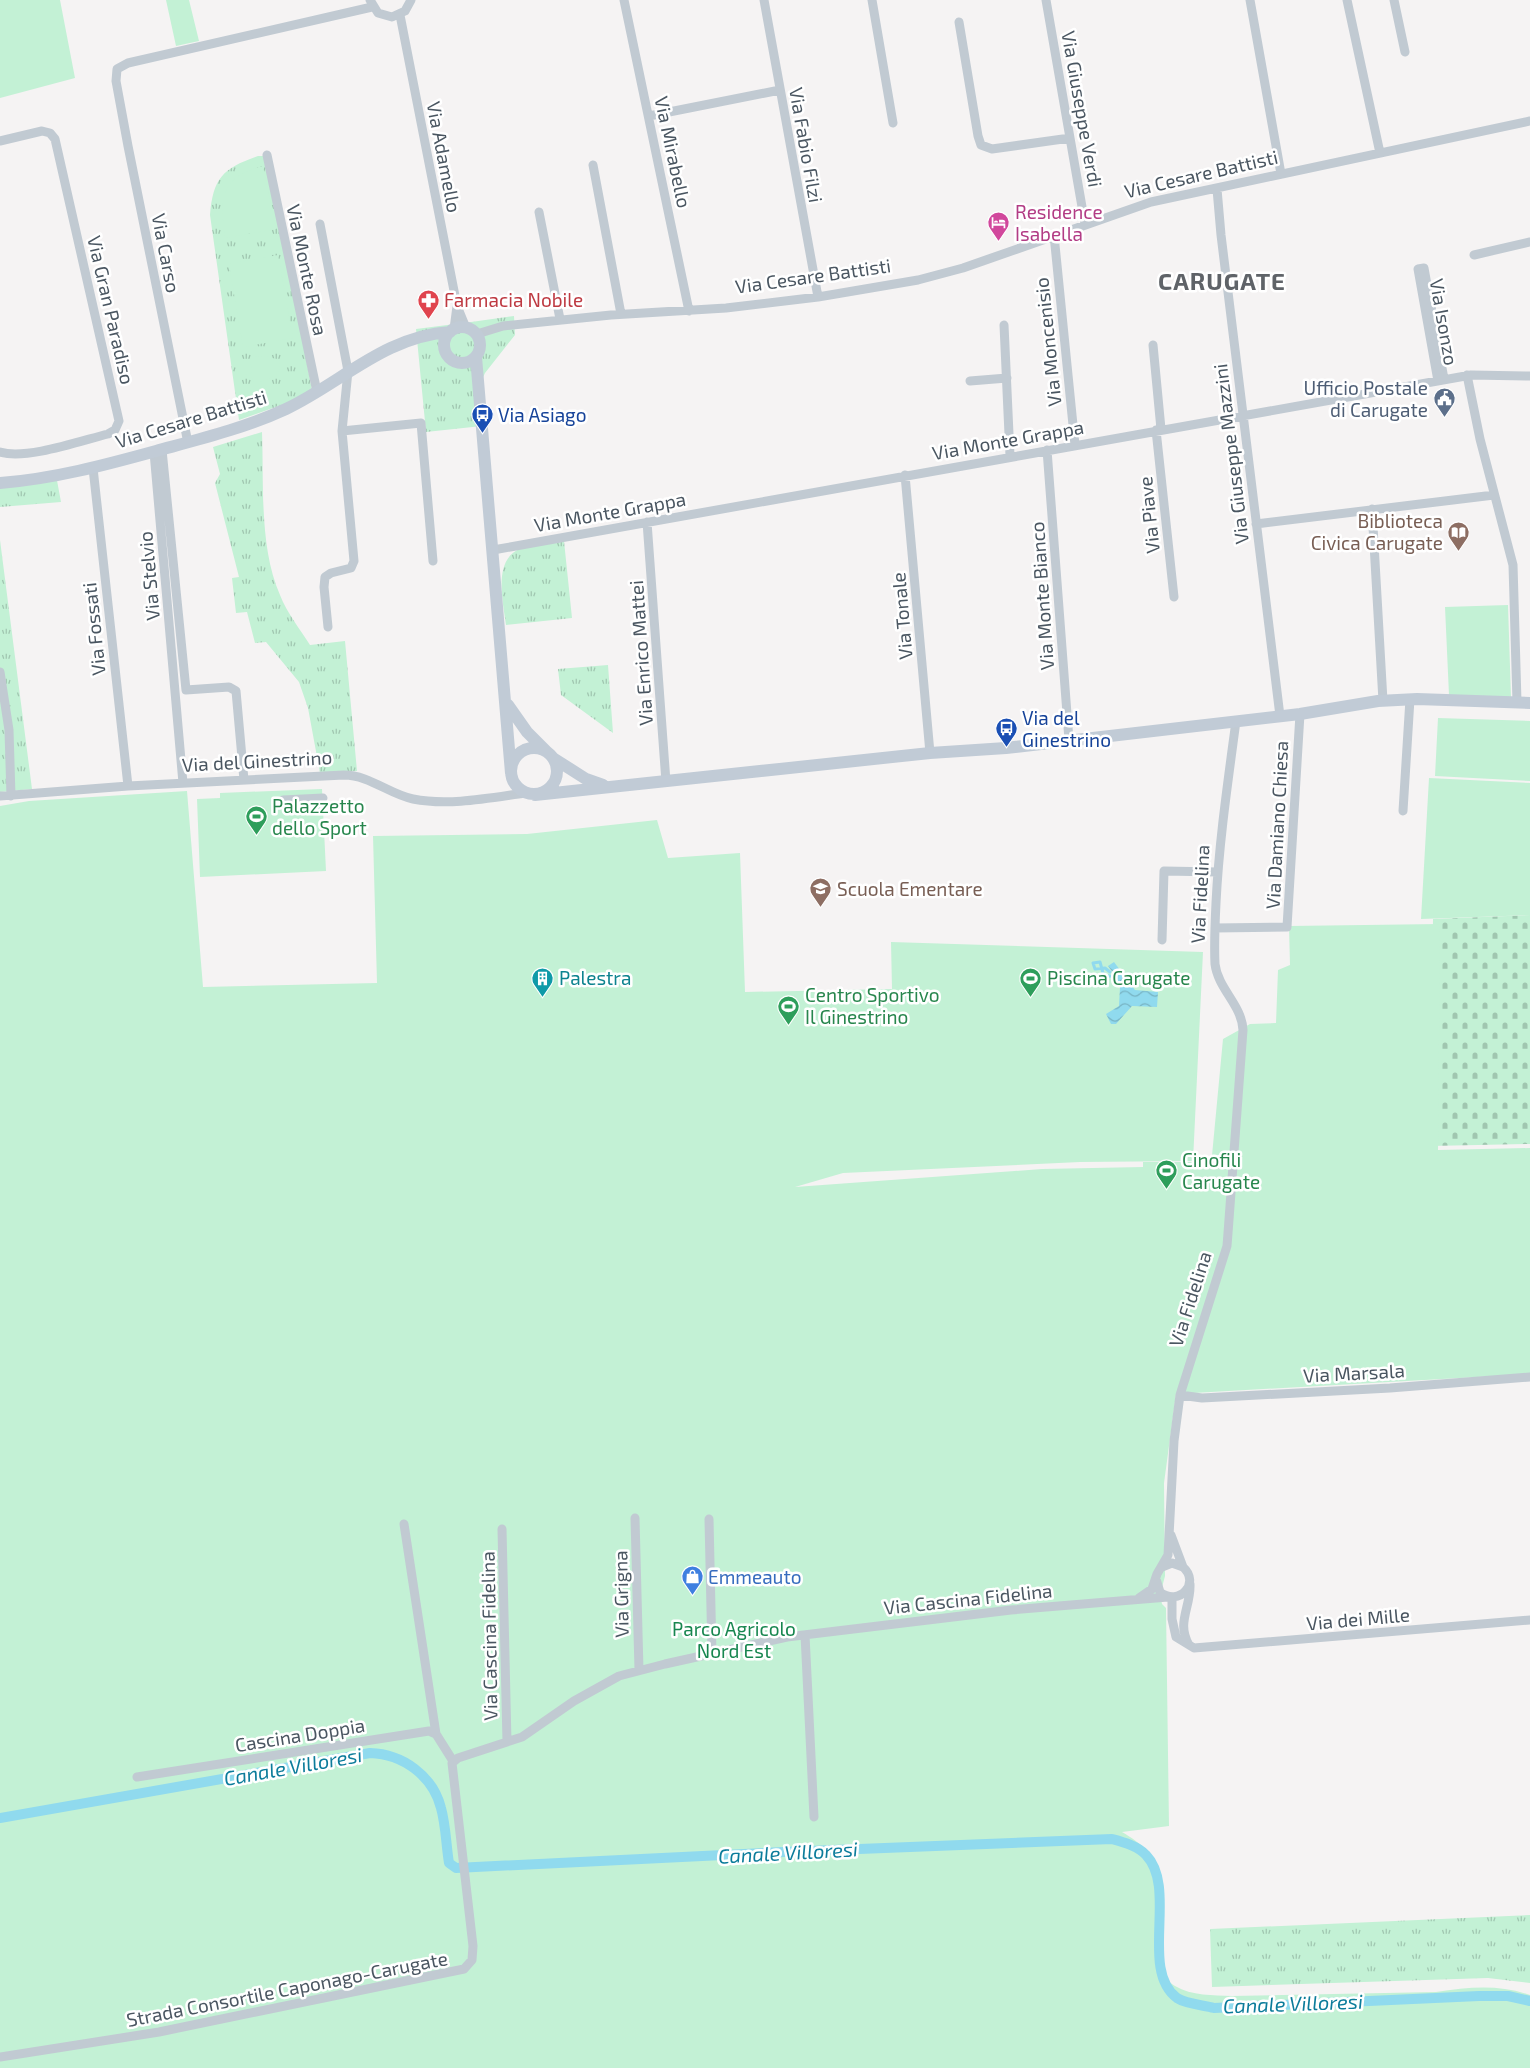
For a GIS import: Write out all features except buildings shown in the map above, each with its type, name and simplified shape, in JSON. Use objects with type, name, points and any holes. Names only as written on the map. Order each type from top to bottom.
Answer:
[{"type":"street","points":[[371,4],[385,17],[400,15],[406,10],[411,0]]},
{"type":"street","name":"Via Mirabello","points":[[624,0],[689,311]]},
{"type":"street","name":"Via Fabio Filzi","points":[[764,0],[818,296]]},
{"type":"street","points":[[872,0],[893,123]]},
{"type":"street","name":"Via Giuseppe Verdi","points":[[1046,0],[1085,224]]},
{"type":"street","points":[[1250,0],[1281,174]]},
{"type":"street","points":[[1347,0],[1380,153]]},
{"type":"street","points":[[1394,0],[1405,52]]},
{"type":"street","name":"Via Carso","points":[[188,442],[128,146],[116,81],[117,69],[128,63],[371,4]]},
{"type":"street","name":"Via Adamello","points":[[400,15],[462,331]]},
{"type":"street","points":[[959,22],[978,136],[984,147],[992,149],[1070,138]]},
{"type":"street","points":[[649,116],[780,90]]},
{"type":"street","name":"Via Cesare Battisti","points":[[0,484],[93,468],[258,421],[288,408],[317,392],[348,371],[379,354],[400,344],[428,335],[560,319],[689,311],[818,296],[936,276],[1151,202],[1530,121]]},
{"type":"street","name":"Via Gran Paradiso","points":[[0,141],[42,131],[50,133],[55,139],[119,421],[116,429],[108,434],[23,454],[0,452]]},
{"type":"street","name":"Via Monte Rosa","points":[[267,155],[317,392]]},
{"type":"street","points":[[593,165],[620,314]]},
{"type":"street","name":"Via Giuseppe Mazzini","points":[[1217,189],[1220,235],[1244,414],[1280,716]]},
{"type":"street","points":[[538,212],[560,319]]},
{"type":"street","points":[[320,224],[348,371],[342,432],[354,563],[350,568],[331,573],[325,578],[324,587],[328,627]]},
{"type":"street","name":"Via Moncenisio","points":[[1054,236],[1075,445]]},
{"type":"street","points":[[1474,255],[1530,242]]},
{"type":"street","name":"Via Isonzo","points":[[1424,268],[1441,380],[1418,269],[1424,268]]},
{"type":"street","points":[[1004,325],[1010,456]]},
{"type":"street","points":[[478,380],[462,364],[449,359],[444,347],[462,331],[480,346],[476,357],[507,703],[511,773],[522,792],[548,790],[555,783],[558,770],[550,755],[527,732],[507,703]]},
{"type":"street","name":"Via Cesare Battisti","points":[[379,354],[428,344],[444,347]]},
{"type":"street","name":"Via Piave","points":[[1153,345],[1158,430],[1174,597]]},
{"type":"street","points":[[462,364],[470,362],[476,357]]},
{"type":"street","points":[[1236,721],[1300,714],[1383,700],[1410,699],[1524,703],[1513,565],[1494,495],[1467,375]]},
{"type":"street","name":"Via Monte Grappa","points":[[493,550],[1467,375],[1530,376]]},
{"type":"street","points":[[970,381],[1007,378]]},
{"type":"street","points":[[342,432],[421,423],[433,561]]},
{"type":"street","name":"Via Monte Bianco","points":[[1047,450],[1069,740]]},
{"type":"street","name":"Via Stelvio","points":[[158,451],[186,690]]},
{"type":"street","name":"Via Stelvio","points":[[158,451],[184,784]]},
{"type":"street","name":"Via Fossati","points":[[93,468],[128,786]]},
{"type":"street","name":"Via Tonale","points":[[906,475],[930,753]]},
{"type":"street","points":[[1256,524],[1494,495]]},
{"type":"street","points":[[1372,510],[1383,700]]},
{"type":"street","name":"Via Enrico Mattei","points":[[647,522],[666,782]]},
{"type":"street","points":[[0,672],[9,730],[11,796]]},
{"type":"street","points":[[176,698],[186,690],[229,687],[236,690],[244,780]]},
{"type":"street","points":[[1403,811],[1410,699]]},
{"type":"street","name":"Via Damiano Chiesa","points":[[1215,928],[1287,927],[1300,714]]},
{"type":"street","name":"Via del Ginestrino","points":[[0,796],[128,786],[347,775],[366,780],[403,796],[421,800],[481,800],[522,792],[666,782],[1236,721]]},
{"type":"street","name":"Via Fidelina","points":[[1156,1578],[1168,1556],[1174,1441],[1180,1395],[1227,1246],[1243,1030],[1240,1013],[1220,982],[1216,970],[1215,928],[1218,872],[1236,721]]},
{"type":"street","points":[[511,773],[514,761],[523,751],[535,748],[550,755]]},
{"type":"street","name":"Via del Ginestrino","points":[[550,755],[589,780],[613,787]]},
{"type":"street","points":[[283,800],[323,798]]},
{"type":"street","points":[[1162,940],[1164,871],[1218,872]]},
{"type":"street","name":"Via Marsala","points":[[1180,1395],[1202,1398],[1222,1397],[1390,1388],[1530,1377]]},
{"type":"street","name":"Via Grigna","points":[[635,1518],[639,1670]]},
{"type":"street","points":[[709,1519],[712,1654]]},
{"type":"street","points":[[404,1524],[436,1734],[453,1761]]},
{"type":"street","name":"Via Cascina Fidelina","points":[[502,1529],[507,1742]]},
{"type":"street","name":"Via Fidelina","points":[[1170,1530],[1183,1567],[1190,1578]]},
{"type":"street","points":[[1162,1567],[1172,1564],[1183,1567]]},
{"type":"street","points":[[1156,1578],[1160,1592],[1170,1597],[1186,1592],[1190,1578]]},
{"type":"street","points":[[1134,1600],[1148,1594],[1156,1578]]},
{"type":"street","points":[[1189,1645],[1182,1626],[1191,1597],[1190,1578]]},
{"type":"street","points":[[1170,1597],[1173,1629],[1176,1637],[1189,1645]]},
{"type":"street","name":"Via Cascina Fidelina","points":[[453,1761],[522,1737],[591,1690],[619,1676],[639,1670],[805,1635],[1011,1610],[1170,1597]]},
{"type":"street","name":"Via dei Mille","points":[[1189,1645],[1207,1648],[1530,1620]]},
{"type":"street","points":[[805,1635],[814,1817]]},
{"type":"street","name":"Cascina Doppia","points":[[137,1778],[429,1731],[436,1734]]},
{"type":"street","name":"Strada Consortile Caponago-Carugate","points":[[0,2057],[159,2032],[460,1971],[470,1964],[473,1955],[451,1771],[453,1761]]},
{"type":"green space","points":[[0,0],[60,0],[75,78],[0,98]]},
{"type":"green space","points":[[166,0],[189,0],[199,41],[176,46]]},
{"type":"green space","points":[[258,156],[267,156],[312,390],[287,403],[239,420],[210,215],[214,192],[222,176],[236,165]]},
{"type":"green space","points":[[263,166],[276,229],[225,238],[223,201],[230,184],[249,171]]},
{"type":"green space","points":[[278,255],[293,338],[243,347],[229,264]]},
{"type":"green space","points":[[457,306],[464,323],[514,316],[515,335],[485,373],[478,388],[482,426],[426,432],[416,329],[455,324]]},
{"type":"green space","points":[[266,356],[279,360],[280,370],[277,373],[271,378],[261,381],[253,381],[252,377],[244,378],[244,375],[252,373],[250,357]]},
{"type":"green space","points":[[262,432],[264,515],[273,576],[286,608],[310,645],[345,641],[357,771],[320,773],[308,708],[299,682],[266,642],[255,643],[247,612],[236,613],[232,578],[239,577],[215,483],[220,474],[213,447]]},
{"type":"green space","points":[[56,475],[61,502],[0,507],[0,482]]},
{"type":"green space","points":[[0,540],[32,789],[0,792]]},
{"type":"green space","points":[[564,541],[572,618],[506,625],[502,581],[506,561],[513,553],[522,548]]},
{"type":"green space","points":[[1508,605],[1511,698],[1449,695],[1445,607]]},
{"type":"green space","points":[[608,665],[613,733],[561,695],[558,669]]},
{"type":"green space","points":[[1438,718],[1530,721],[1530,781],[1435,776]]},
{"type":"green space","points":[[1429,778],[1530,783],[1530,915],[1421,919]]},
{"type":"green space","points":[[322,789],[326,871],[200,877],[197,799],[220,798],[220,793]]},
{"type":"green space","name":"Parco Agricolo Nord Est","points":[[187,791],[203,987],[377,983],[373,836],[527,834],[657,820],[668,858],[740,853],[745,992],[892,989],[891,942],[1203,952],[1193,1161],[1080,1162],[843,1173],[795,1187],[1042,1169],[1143,1167],[1143,1162],[1192,1162],[1192,1166],[1211,1166],[1223,1039],[1250,1024],[1276,1023],[1278,970],[1290,965],[1289,926],[1440,924],[1438,1150],[1530,1148],[1530,1374],[1176,1394],[1164,1483],[1165,1576],[1160,1595],[1162,1604],[1166,1608],[1169,1826],[1122,1832],[1146,1850],[1154,1861],[1160,1876],[1158,1927],[1160,1954],[1166,1977],[1175,1986],[1188,1992],[1232,1996],[1436,1992],[1484,1988],[1507,1989],[1530,1995],[1530,2068],[0,2068],[0,806],[29,801]]},
{"type":"green space","points":[[1530,915],[1530,1144],[1430,1146],[1433,919]]},
{"type":"green space","points":[[1530,1915],[1530,1983],[1488,1978],[1212,1987],[1210,1929]]},
{"type":"water","points":[[1114,962],[1135,990],[1158,992],[1157,1007],[1132,1006],[1116,1024],[1111,1024],[1106,1014],[1119,1006],[1120,987],[1118,984],[1120,982],[1108,966]]},
{"type":"waterway","points":[[1110,972],[1105,968],[1095,969],[1093,963],[1100,962],[1103,973],[1104,975],[1115,977],[1120,984]]},
{"type":"waterway","name":"Canale Villoresi","points":[[0,1818],[370,1753],[382,1754],[405,1762],[424,1777],[431,1786],[437,1796],[443,1815],[449,1863],[456,1868],[783,1852],[1112,1839],[1139,1849],[1146,1855],[1155,1869],[1159,1887],[1159,1949],[1161,1968],[1166,1985],[1181,2000],[1214,2008],[1479,1996],[1508,1996],[1530,2001]]},
{"type":"place","name":"Residence Isabella","points":[[999,242]]},
{"type":"place","name":"Farmacia Nobile","points":[[428,319]]},
{"type":"place","name":"Ufficio Postale di Carugate","points":[[1444,418]]},
{"type":"place","name":"Via Asiago","points":[[482,434]]},
{"type":"place","name":"Biblioteca Civica Carugate","points":[[1459,551]]},
{"type":"place","name":"Via del Ginestrino","points":[[1006,748]]},
{"type":"place","name":"Palazzetto dello Sport","points":[[256,836]]},
{"type":"place","name":"Scuola Ementare","points":[[821,908]]},
{"type":"place","name":"Palestra","points":[[543,997]]},
{"type":"place","name":"Piscina Carugate","points":[[1031,997]]},
{"type":"place","name":"Centro Sportivo Il Ginestrino","points":[[789,1025]]},
{"type":"place","name":"Cinofili Carugate","points":[[1166,1190]]},
{"type":"place","name":"Emmeauto","points":[[692,1596]]},
{"type":"district","name":"CARUGATE","points":[[1222,282]]}]
